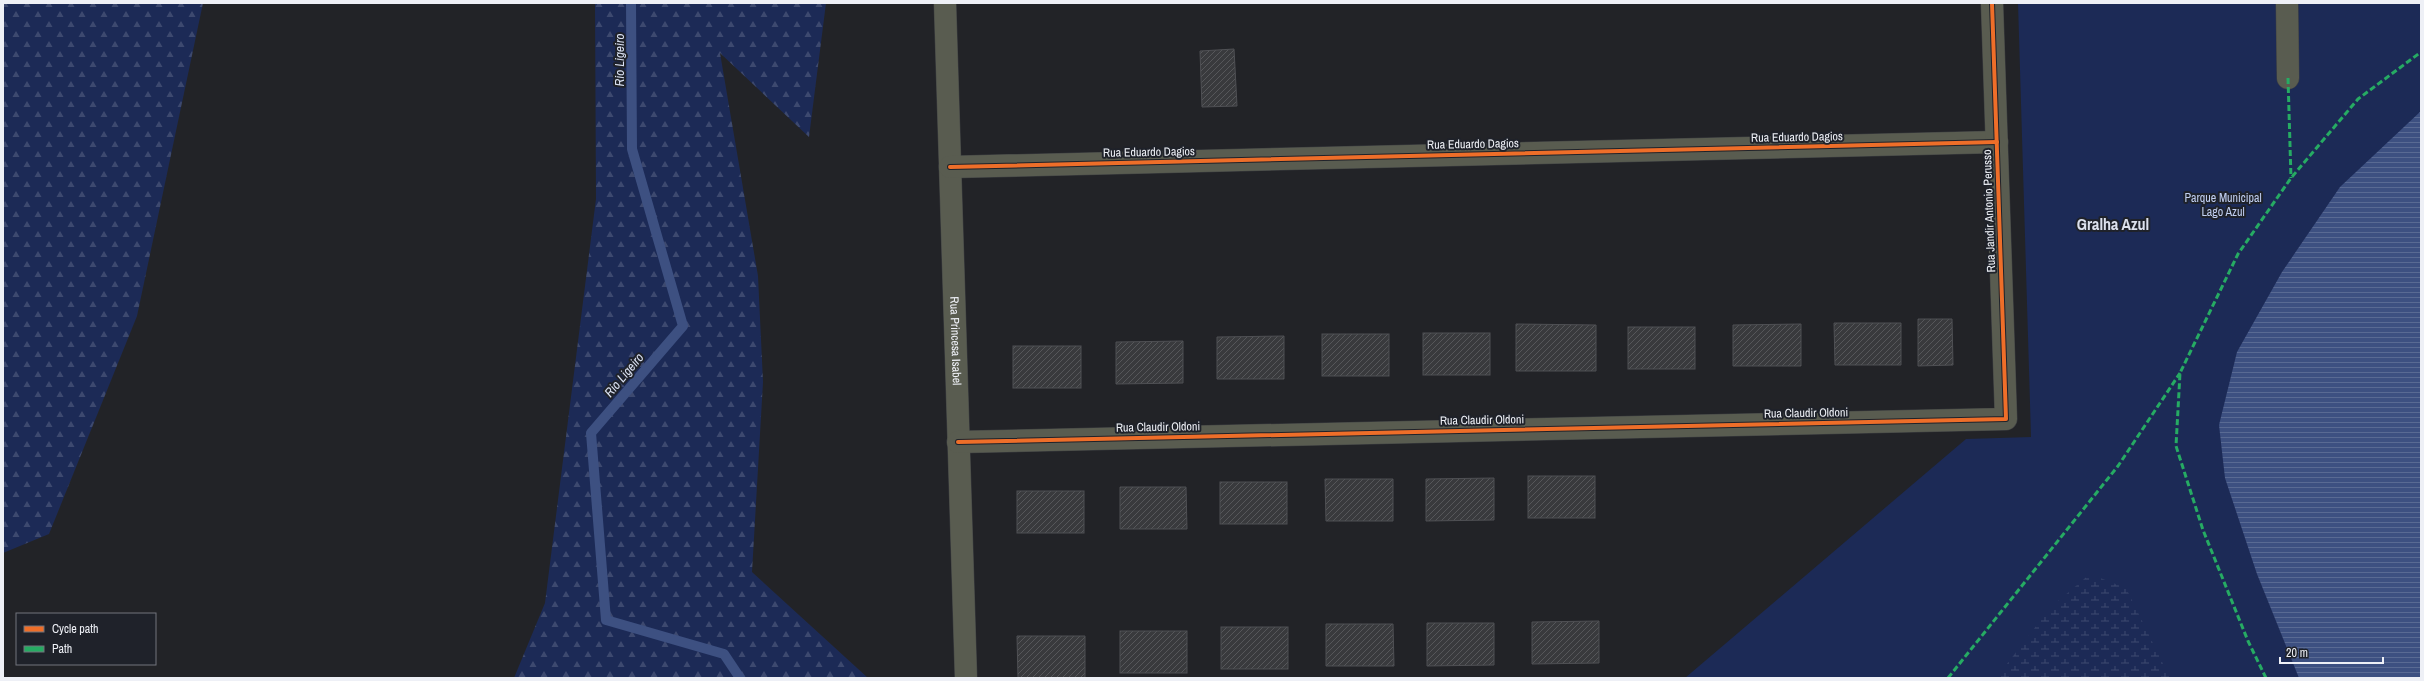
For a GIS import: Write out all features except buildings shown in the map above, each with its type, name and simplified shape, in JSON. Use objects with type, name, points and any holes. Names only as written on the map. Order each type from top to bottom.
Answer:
[{"type":"street","name":"Rua Princesa Isabel","points":[[945,3],[966,678]]},
{"type":"street","name":"Rua Jandir Antonio Perusso","points":[[1992,3],[2006,419]]},
{"type":"street","points":[[2287,3],[2288,78]]},
{"type":"street","name":"Rua Eduardo Dagios","points":[[950,167],[1997,142]]},
{"type":"street","name":"Rua Claudir Oldoni","points":[[958,442],[2006,419]]},
{"type":"green space","points":[[3,3],[203,3],[137,316],[49,534],[3,553]]},
{"type":"green space","points":[[595,3],[826,3],[809,137],[720,53],[758,276],[763,382],[752,572],[868,678],[514,678],[545,603],[596,199]]},
{"type":"green space","name":"Parque Municipal Lago Azul","points":[[2018,3],[2421,3],[2421,678],[1685,678],[1966,439],[2031,437]]},
{"type":"green space","points":[[2090,574],[2126,588],[2170,678],[1996,678],[2051,607]]},
{"type":"shaded area","points":[[2421,111],[2421,678],[2299,678],[2257,574],[2225,478],[2219,425],[2237,352],[2282,272],[2340,187]]},
{"type":"waterway","name":"Rio Ligeiro","points":[[631,3],[632,149],[683,326],[591,433],[606,620],[724,654],[740,678]]},
{"type":"marked path","points":[[2266,678],[2248,641],[2203,530],[2176,446],[2180,373],[2238,254],[2291,178],[2358,99],[2421,52]]},
{"type":"marked path","points":[[2288,78],[2291,178]]},
{"type":"marked path","points":[[1948,678],[2118,466],[2180,373]]},
{"type":"cycle path","points":[[958,442],[2006,419],[1992,3]]},
{"type":"cycle path","points":[[950,167],[1997,142]]},
{"type":"district","name":"Gralha Azul","points":[[2113,224]]}]
